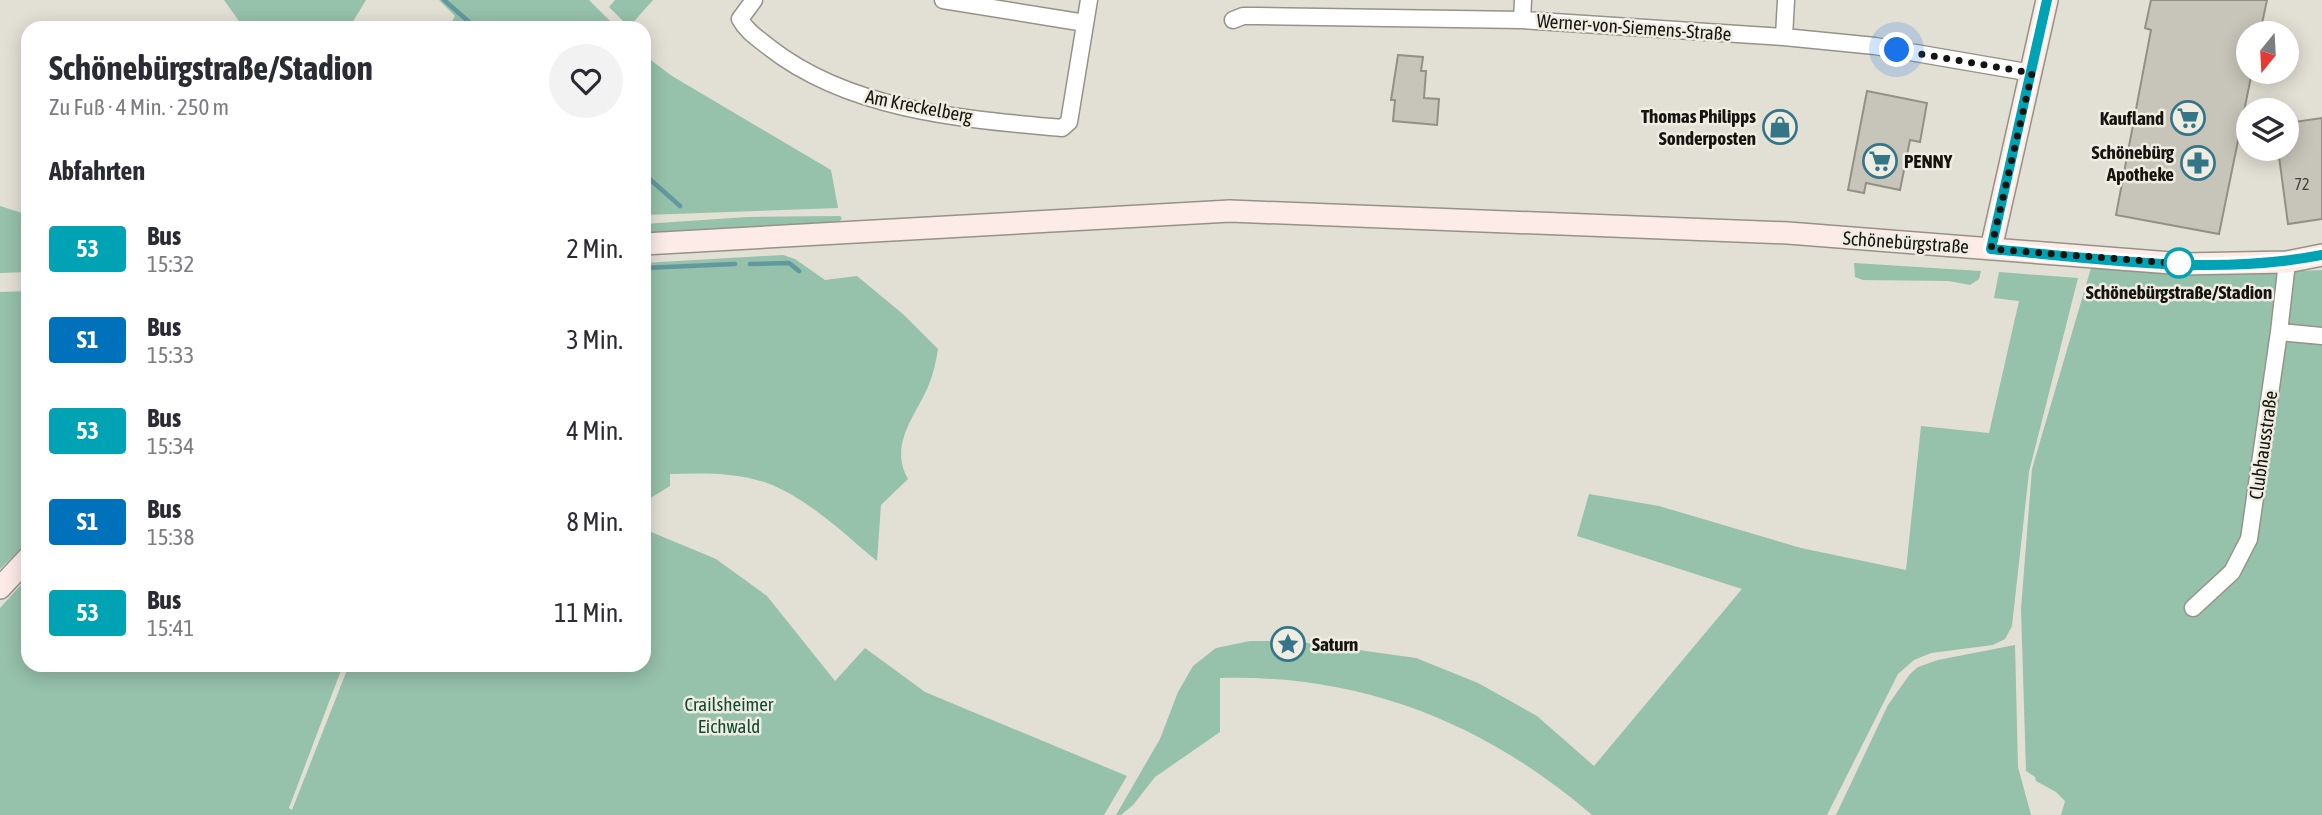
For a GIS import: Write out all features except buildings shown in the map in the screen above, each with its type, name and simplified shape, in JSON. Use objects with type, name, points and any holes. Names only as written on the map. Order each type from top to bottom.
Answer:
[{"type":"main road","points":[[1991,249],[2047,0]]},
{"type":"main road","name":"Schönebürgstraße","points":[[651,244],[1230,211],[1788,233],[2184,264],[2287,262],[2322,256]]},
{"type":"main road","points":[[0,589],[21,566]]},
{"type":"street","name":"Am Kreckelberg","points":[[754,0],[740,19],[746,29],[789,63],[851,93],[903,106],[1062,128],[1069,122],[1086,23]]},
{"type":"street","points":[[943,0],[1086,23],[1089,0]]},
{"type":"street","points":[[1522,20],[1523,0]]},
{"type":"street","points":[[1784,37],[1786,0]]},
{"type":"street","name":"Werner-von-Siemens-Straße","points":[[1233,20],[1243,16],[1522,20],[1784,37],[1875,46],[2032,73]]},
{"type":"street","name":"Clubhausstraße","points":[[2193,608],[2232,572],[2249,539],[2287,262]]},
{"type":"street","points":[[2279,332],[2322,336]]},
{"type":"green space","points":[[224,0],[366,0],[353,21],[239,21]]},
{"type":"green space","points":[[439,0],[589,0],[610,21],[452,21],[455,16]]},
{"type":"green space","points":[[615,0],[653,0],[634,21],[623,21],[609,7]]},
{"type":"green space","points":[[651,60],[672,76],[831,170],[838,208],[651,215]]},
{"type":"green space","points":[[0,206],[21,213],[21,272],[0,273]]},
{"type":"green space","points":[[748,217],[842,218],[838,224],[651,234],[651,224]]},
{"type":"green space","points":[[783,255],[795,259],[825,280],[857,276],[904,315],[938,349],[930,382],[902,443],[903,467],[908,479],[881,505],[877,561],[811,507],[782,490],[755,479],[718,474],[670,474],[670,486],[651,498],[651,263]]},
{"type":"green space","points":[[1854,263],[1981,271],[1979,279],[1970,285],[1949,281],[1863,280],[1855,277]]},
{"type":"green space","points":[[2091,268],[2238,274],[2322,270],[2322,815],[2061,815],[2065,801],[2026,771],[2021,609],[2032,469]]},
{"type":"green space","points":[[1999,272],[2078,278],[2029,472],[2012,626],[2005,639],[1993,645],[1931,653],[1914,660],[1898,674],[1827,815],[1592,815],[1509,754],[1465,730],[1419,711],[1372,695],[1323,685],[1272,679],[1220,678],[1220,732],[1155,777],[1133,805],[1121,815],[1116,815],[1160,739],[1178,692],[1193,666],[1216,648],[1250,641],[1294,641],[1416,658],[1478,683],[1537,716],[1594,766],[1742,589],[1577,536],[1589,494],[1659,506],[1801,548],[1906,570],[1921,426],[1989,433],[2019,301],[1994,298]]},
{"type":"green space","points":[[21,291],[21,549],[0,569],[0,292]]},
{"type":"green space","name":"Crailsheimer Eichwald","points":[[651,532],[716,559],[767,596],[835,681],[865,648],[925,692],[1127,776],[1104,815],[0,815],[0,608],[21,585],[21,672],[340,672],[289,808],[292,810],[346,672],[651,672]]},
{"type":"green space","points":[[2015,645],[2018,767],[2031,815],[1836,815],[1888,705],[1910,674],[1918,667],[1938,660]]},
{"type":"waterway","points":[[444,0],[468,21]]},
{"type":"waterway","points":[[651,180],[680,206]]},
{"type":"waterway","points":[[750,264],[789,263],[799,271]]},
{"type":"waterway","points":[[651,268],[735,264]]},
{"type":"bus line","name":"53","points":[[2047,0],[1991,249],[2184,264],[2287,262],[2322,255]]},
{"type":"place","name":"Kaufland","points":[[2188,118]]},
{"type":"place","name":"Thomas Philipps Sonderposten","points":[[1780,127]]},
{"type":"place","name":"PENNY","points":[[1880,161]]},
{"type":"place","name":"Schönebürg Apotheke","points":[[2198,163]]},
{"type":"place","name":"Schönebürgstraße/Stadion","points":[[2179,263]]},
{"type":"place","name":"Saturn","points":[[1288,644]]},
{"type":"route","points":[[1897,50],[2032,73],[1991,249],[2184,264],[2179,263]]}]
